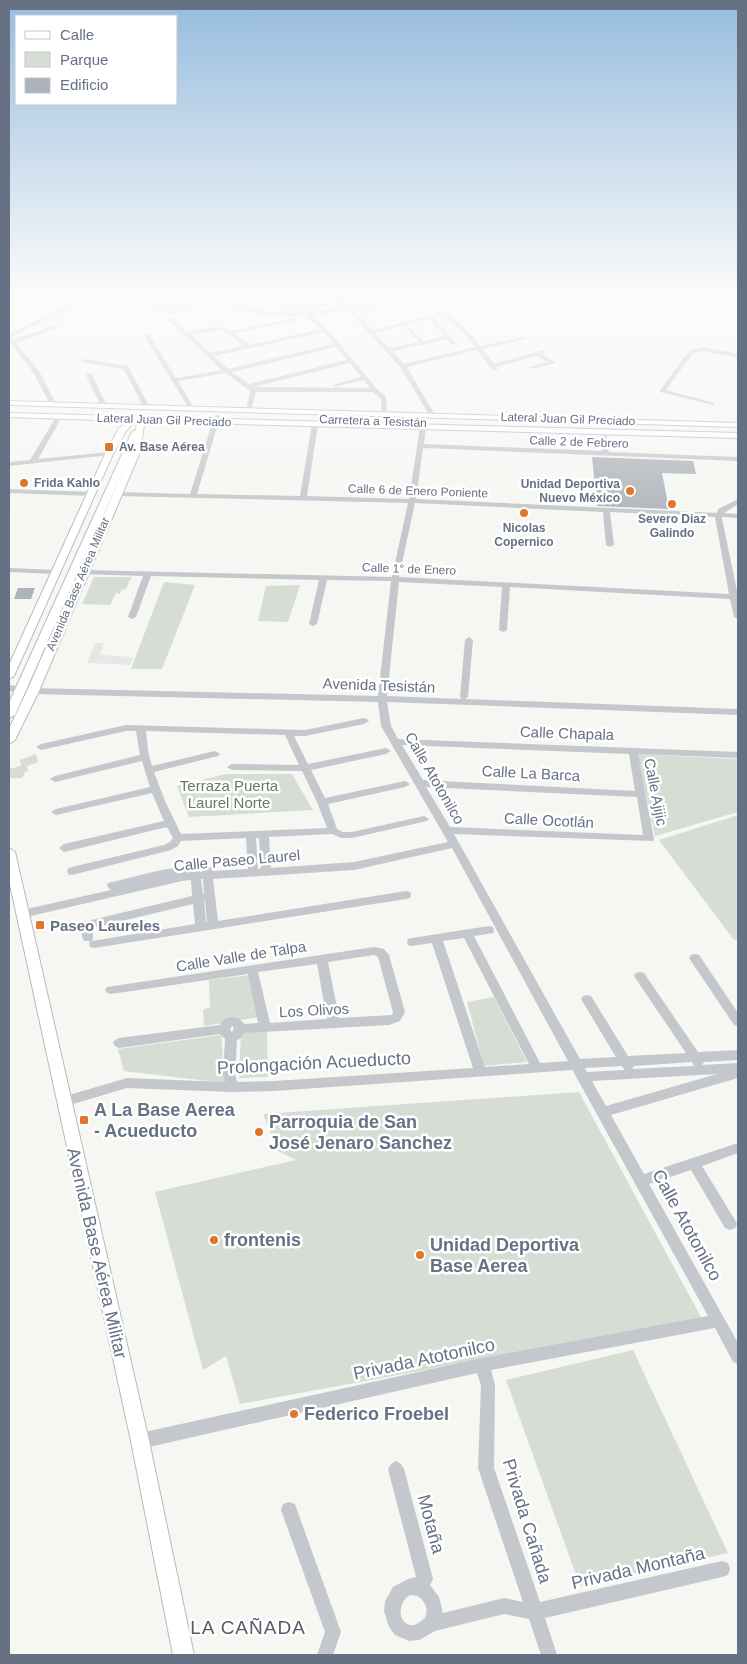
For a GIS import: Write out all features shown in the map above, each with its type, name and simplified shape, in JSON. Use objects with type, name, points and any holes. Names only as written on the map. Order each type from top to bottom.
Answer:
[{"type":"main road","name":"Lateral Juan Gil Preciado","points":[[9,403],[104,406],[138,415],[191,408],[738,426]]},
{"type":"main road","name":"Carretera a Tesistán","points":[[9,409],[138,415],[738,426]]},
{"type":"main road","name":"Lateral Juan Gil Preciado","points":[[9,415],[58,417],[138,415],[315,424],[423,427],[484,426],[603,432],[738,434]]},
{"type":"main road","name":"Avenida Base Aérea Militar","points":[[9,676],[93,494],[109,454],[122,430],[138,415]]},
{"type":"main road","name":"Avenida Base Aérea Militar","points":[[9,740],[136,452],[140,434],[138,415]]},
{"type":"main road","name":"Avenida Base Aérea Militar","points":[[9,715],[14,689],[128,446],[138,415]]},
{"type":"main road","name":"Carretera a Tesistán","points":[[217,419],[738,434]]},
{"type":"main road","name":"Avenida Base Aérea Militar","points":[[9,852],[63,1102],[140,1441],[184,1655]]},
{"type":"street","points":[[36,371],[53,404]]},
{"type":"street","points":[[127,371],[138,415]]},
{"type":"street","points":[[168,371],[191,408]]},
{"type":"street","points":[[173,380],[227,371],[250,388],[374,390]]},
{"type":"street","points":[[293,371],[296,374]]},
{"type":"street","points":[[250,388],[310,371]]},
{"type":"street","points":[[360,371],[374,390],[384,398],[385,414]]},
{"type":"street","points":[[406,371],[432,415]]},
{"type":"street","points":[[677,371],[662,391],[712,404]]},
{"type":"street","points":[[89,375],[104,406]]},
{"type":"street","points":[[322,389],[366,378]]},
{"type":"street","points":[[248,410],[250,388]]},
{"type":"street","points":[[33,462],[58,417]]},
{"type":"street","points":[[193,496],[217,419]]},
{"type":"street","points":[[303,498],[315,424]]},
{"type":"street","name":"Calle Atotonilco","points":[[423,427],[412,501],[395,579],[382,697],[384,721],[418,783],[451,837],[573,1065],[584,1077],[738,1357]]},
{"type":"street","points":[[603,432],[606,454]]},
{"type":"street","name":"Calle 2 de Febrero","points":[[420,446],[738,459]]},
{"type":"street","points":[[9,464],[109,454]]},
{"type":"street","points":[[9,491],[93,494]]},
{"type":"street","name":"Calle 6 de Enero Poniente","points":[[118,494],[412,501],[738,516]]},
{"type":"street","points":[[738,501],[718,515],[721,538],[736,597],[738,617]]},
{"type":"street","points":[[606,510],[610,545]]},
{"type":"street","points":[[9,570],[57,572]]},
{"type":"street","name":"Calle 1° de Enero","points":[[82,572],[395,579],[736,597]]},
{"type":"street","points":[[132,617],[148,574]]},
{"type":"street","points":[[313,624],[323,578]]},
{"type":"street","points":[[503,630],[506,585]]},
{"type":"street","points":[[464,697],[469,640]]},
{"type":"street","name":"Avenida Tesistán","points":[[14,689],[382,697],[738,712]]},
{"type":"street","name":"Avenida Tesistán","points":[[382,697],[464,697],[738,707]]},
{"type":"street","points":[[41,747],[126,728],[306,733],[364,721]]},
{"type":"street","points":[[141,729],[140,738],[149,770],[178,838]]},
{"type":"street","points":[[288,732],[322,802],[333,830]]},
{"type":"street","name":"Calle Chapala","points":[[395,742],[738,755]]},
{"type":"street","points":[[232,767],[305,768],[386,751]]},
{"type":"street","name":"Calle Ajijic","points":[[633,751],[649,839]]},
{"type":"street","points":[[149,770],[216,754]]},
{"type":"street","points":[[56,779],[145,757]]},
{"type":"street","name":"Calle La Barca","points":[[418,783],[642,794]]},
{"type":"street","points":[[322,802],[405,784]]},
{"type":"street","points":[[56,812],[157,789]]},
{"type":"street","points":[[178,838],[333,830],[341,835],[352,835],[424,819]]},
{"type":"street","points":[[64,848],[170,823]]},
{"type":"street","points":[[264,834],[266,869]]},
{"type":"street","points":[[252,835],[253,870]]},
{"type":"street","name":"Calle Ocotlán","points":[[451,837],[649,839]]},
{"type":"street","name":"Calle Paseo Laurel","points":[[22,911],[196,873],[354,866],[451,837]]},
{"type":"street","points":[[72,871],[167,848],[174,844],[178,838]]},
{"type":"street","points":[[208,872],[213,926]]},
{"type":"street","points":[[196,873],[201,927]]},
{"type":"street","points":[[210,896],[198,897],[87,925],[91,941],[213,926],[406,895]]},
{"type":"street","points":[[412,942],[489,930]]},
{"type":"street","points":[[467,933],[537,1068]]},
{"type":"street","points":[[436,938],[480,1071]]},
{"type":"street","name":"Calle Valle de Talpa","points":[[111,990],[374,951],[380,952],[383,955],[399,1012],[396,1018],[389,1020]]},
{"type":"street","points":[[695,958],[738,1022]]},
{"type":"street","points":[[322,959],[334,1024]]},
{"type":"street","points":[[252,970],[265,1027]]},
{"type":"street","points":[[640,976],[704,1071]]},
{"type":"street","points":[[587,999],[634,1074]]},
{"type":"street","name":"Los Olivos","points":[[119,1043],[265,1027],[389,1020]]},
{"type":"street","points":[[232,1031],[229,1074],[232,1087]]},
{"type":"street","name":"Prolongación Acueducto","points":[[63,1102],[127,1083],[232,1087],[738,1055]]},
{"type":"street","points":[[584,1077],[738,1068]]},
{"type":"street","points":[[602,1112],[738,1073]]},
{"type":"street","points":[[641,1181],[738,1148]]},
{"type":"street","points":[[694,1163],[730,1224]]},
{"type":"street","name":"Privada Atotonilco","points":[[140,1441],[482,1365],[718,1321]]},
{"type":"street","name":"Privada Cañada","points":[[482,1365],[488,1384],[486,1468],[549,1655]]},
{"type":"street","name":"Motaña","points":[[396,1469],[425,1579],[419,1587]]},
{"type":"street","points":[[289,1510],[333,1632],[325,1655]]},
{"type":"street","name":"Privada Montaña","points":[[534,1612],[722,1569]]},
{"type":"street","points":[[409,1587],[419,1587],[428,1593],[433,1602],[435,1614],[431,1624],[423,1632],[413,1634],[403,1631],[396,1623],[392,1612],[394,1601],[400,1592],[409,1587]]},
{"type":"street","points":[[431,1624],[504,1606],[534,1612]]},
{"type":"shaded area","points":[[95,643],[104,643],[100,655],[133,657],[130,665],[87,663]]},
{"type":"green space","points":[[94,577],[132,577],[128,581],[126,589],[121,590],[120,594],[116,593],[110,605],[82,604]]},
{"type":"green space","points":[[164,582],[195,585],[162,669],[131,669]]},
{"type":"green space","points":[[300,585],[288,622],[258,621],[266,586]]},
{"type":"green space","points":[[36,754],[38,762],[27,766],[28,771],[25,772],[22,778],[9,778],[9,769],[21,766],[20,760]]},
{"type":"green space","points":[[637,754],[738,759],[738,812],[655,836]]},
{"type":"green space","name":"Terraza Puerta Laurel Norte","points":[[226,774],[292,774],[313,810],[189,817],[177,786]]},
{"type":"green space","points":[[738,815],[738,939],[734,940],[659,840]]},
{"type":"green space","points":[[250,975],[259,1017],[204,1026],[203,1010],[210,1007],[209,980]]},
{"type":"green space","points":[[494,997],[527,1062],[484,1066],[467,1002]]},
{"type":"green space","points":[[267,1030],[268,1077],[239,1078],[241,1033]]},
{"type":"green space","points":[[221,1035],[225,1083],[124,1071],[118,1049]]},
{"type":"green space","name":"Unidad Deportiva Base Aerea","points":[[579,1092],[702,1319],[240,1404],[226,1356],[203,1370],[155,1192],[296,1160],[278,1151],[263,1114]]},
{"type":"green space","points":[[633,1350],[728,1553],[580,1586],[506,1380]]},
{"type":"building","name":"Unidad Deportiva Nuevo México","points":[[592,457],[693,461],[696,474],[662,473],[669,509],[597,506]]},
{"type":"building","points":[[18,588],[35,588],[31,599],[14,599]]},
{"type":"place","name":"Av. Base Aérea","points":[[109,447]]},
{"type":"place","name":"Frida Kahlo","points":[[24,483]]},
{"type":"place","name":"Unidad Deportiva Nuevo México","points":[[630,491]]},
{"type":"place","name":"Severo Diaz Galindo","points":[[672,504]]},
{"type":"place","name":"Nicolas Copernico","points":[[524,513]]},
{"type":"place","name":"Paseo Laureles","points":[[40,925]]},
{"type":"place","name":"A La Base Aerea - Acueducto","points":[[84,1120]]},
{"type":"place","name":"Parroquia de San José Jenaro Sanchez","points":[[259,1132]]},
{"type":"place","name":"frontenis","points":[[214,1240]]},
{"type":"place","name":"Unidad Deportiva Base Aerea","points":[[420,1255]]},
{"type":"place","name":"Federico Froebel","points":[[294,1414]]},
{"type":"district","name":"LA CAÑADA","points":[[248,1627]]}]
